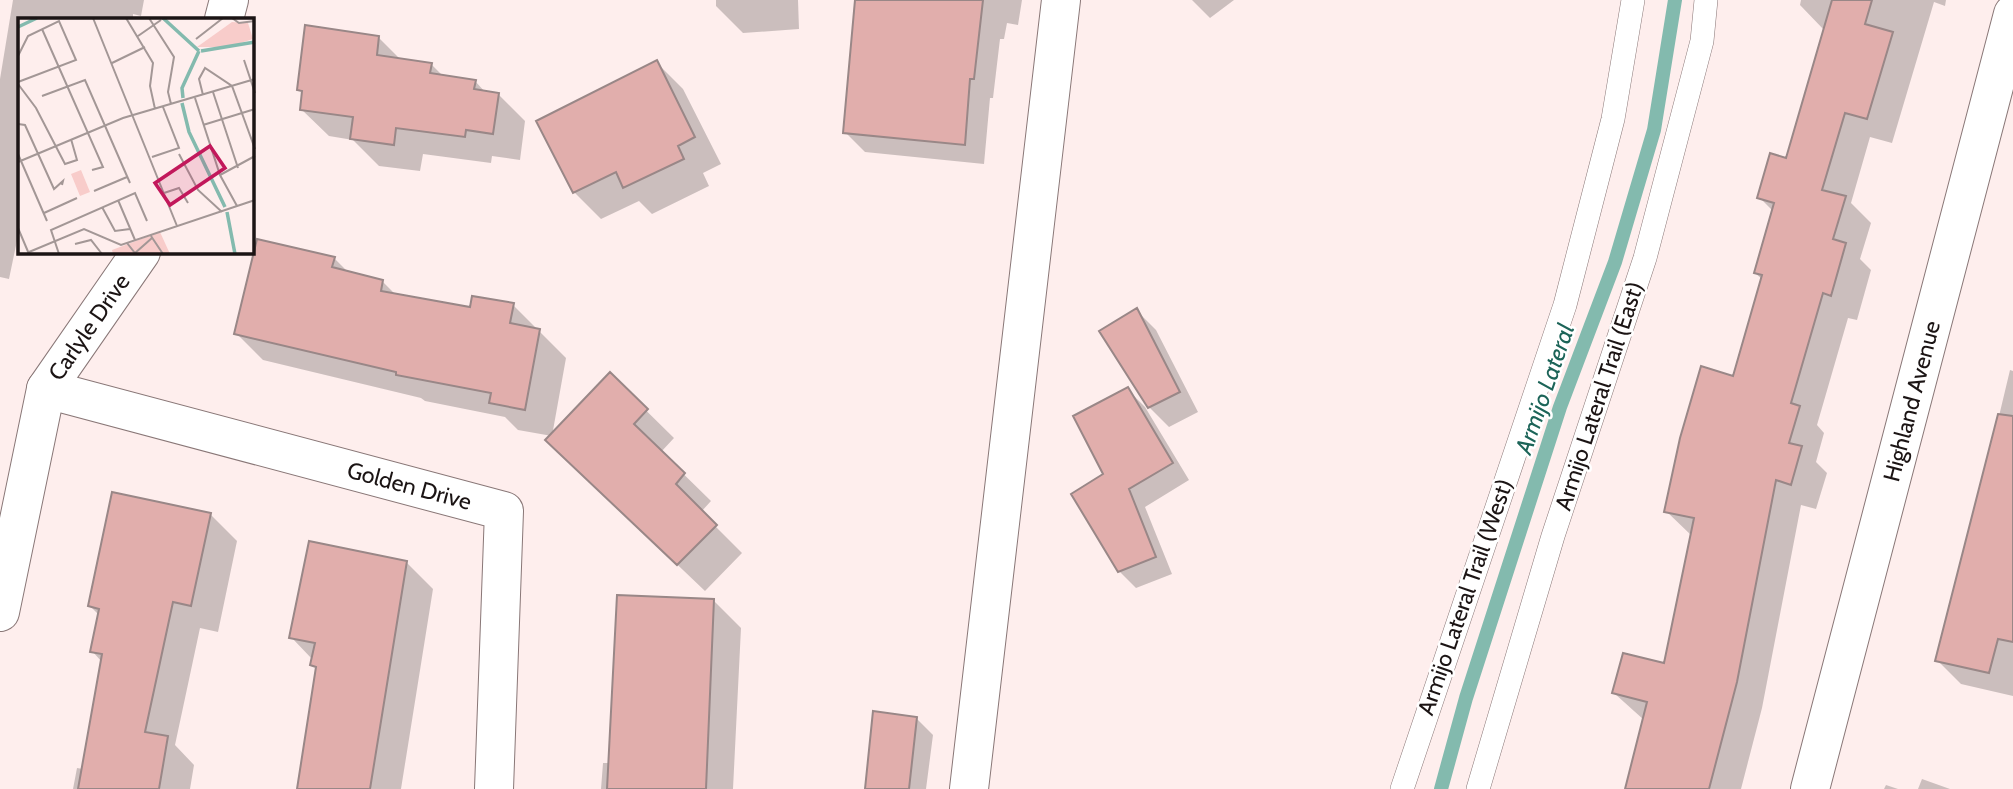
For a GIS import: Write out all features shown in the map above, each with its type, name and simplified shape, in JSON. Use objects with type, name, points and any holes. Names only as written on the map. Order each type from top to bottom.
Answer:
[{"type":"street","points":[[224,18],[229,0]]},
{"type":"street","points":[[969,789],[1061,0]]},
{"type":"street","name":"Highland Avenue","points":[[1810,789],[2013,14]]},
{"type":"street","name":"Carlyle Drive","points":[[0,612],[46,389],[140,254]]},
{"type":"street","name":"Golden Drive","points":[[46,389],[505,511],[494,789]]},
{"type":"lane","name":"Armijo Lateral Trail (West)","points":[[1402,789],[1565,306],[1613,119],[1633,0]]},
{"type":"lane","name":"Armijo Lateral Trail (East)","points":[[1478,789],[1553,536],[1645,258],[1702,41],[1706,0]]},
{"type":"building","points":[[855,0],[983,0],[974,79],[970,79],[965,145],[843,133]]},
{"type":"building","points":[[1832,0],[1872,0],[1865,24],[1893,32],[1867,119],[1845,113],[1822,190],[1846,196],[1833,239],[1846,243],[1831,296],[1823,293],[1791,403],[1800,406],[1789,443],[1802,446],[1791,485],[1776,480],[1737,682],[1709,789],[1625,789],[1647,702],[1612,693],[1623,653],[1664,663],[1694,518],[1664,512],[1680,438],[1701,366],[1733,376],[1762,275],[1754,273],[1774,203],[1757,198],[1770,153],[1786,158]]},
{"type":"building","points":[[305,25],[379,36],[377,55],[432,63],[430,73],[476,80],[474,89],[499,93],[493,134],[466,130],[465,137],[396,128],[394,145],[350,139],[353,117],[300,110],[302,91],[297,90]]},
{"type":"building","points":[[657,60],[695,137],[678,146],[684,159],[623,188],[616,172],[573,193],[536,121]]},
{"type":"building","points":[[257,239],[335,257],[332,267],[383,280],[381,291],[470,307],[472,296],[514,303],[510,323],[540,329],[525,410],[489,403],[491,393],[396,375],[396,372],[234,334]]},
{"type":"building","points":[[1137,308],[1180,392],[1148,408],[1099,331]]},
{"type":"building","points":[[610,372],[648,409],[634,424],[685,473],[676,484],[717,525],[677,565],[545,440]]},
{"type":"building","points":[[1128,387],[1173,463],[1129,489],[1156,557],[1118,572],[1071,494],[1103,474],[1073,416]]},
{"type":"building","points":[[1998,414],[2013,416],[2013,642],[1998,639],[1989,673],[1935,661]]},
{"type":"building","points":[[112,492],[211,513],[191,606],[173,602],[145,732],[168,736],[159,789],[78,789],[102,654],[90,652],[99,609],[88,606]]},
{"type":"building","points":[[309,541],[407,561],[370,789],[297,789],[316,667],[310,665],[315,643],[289,638]]},
{"type":"building","points":[[617,595],[714,599],[706,789],[607,789]]},
{"type":"building","points":[[873,711],[917,717],[909,789],[865,789]]},
{"type":"waterway","name":"Armijo Lateral","points":[[1441,789],[1466,698],[1560,407],[1615,262],[1654,130],[1675,0]]}]
